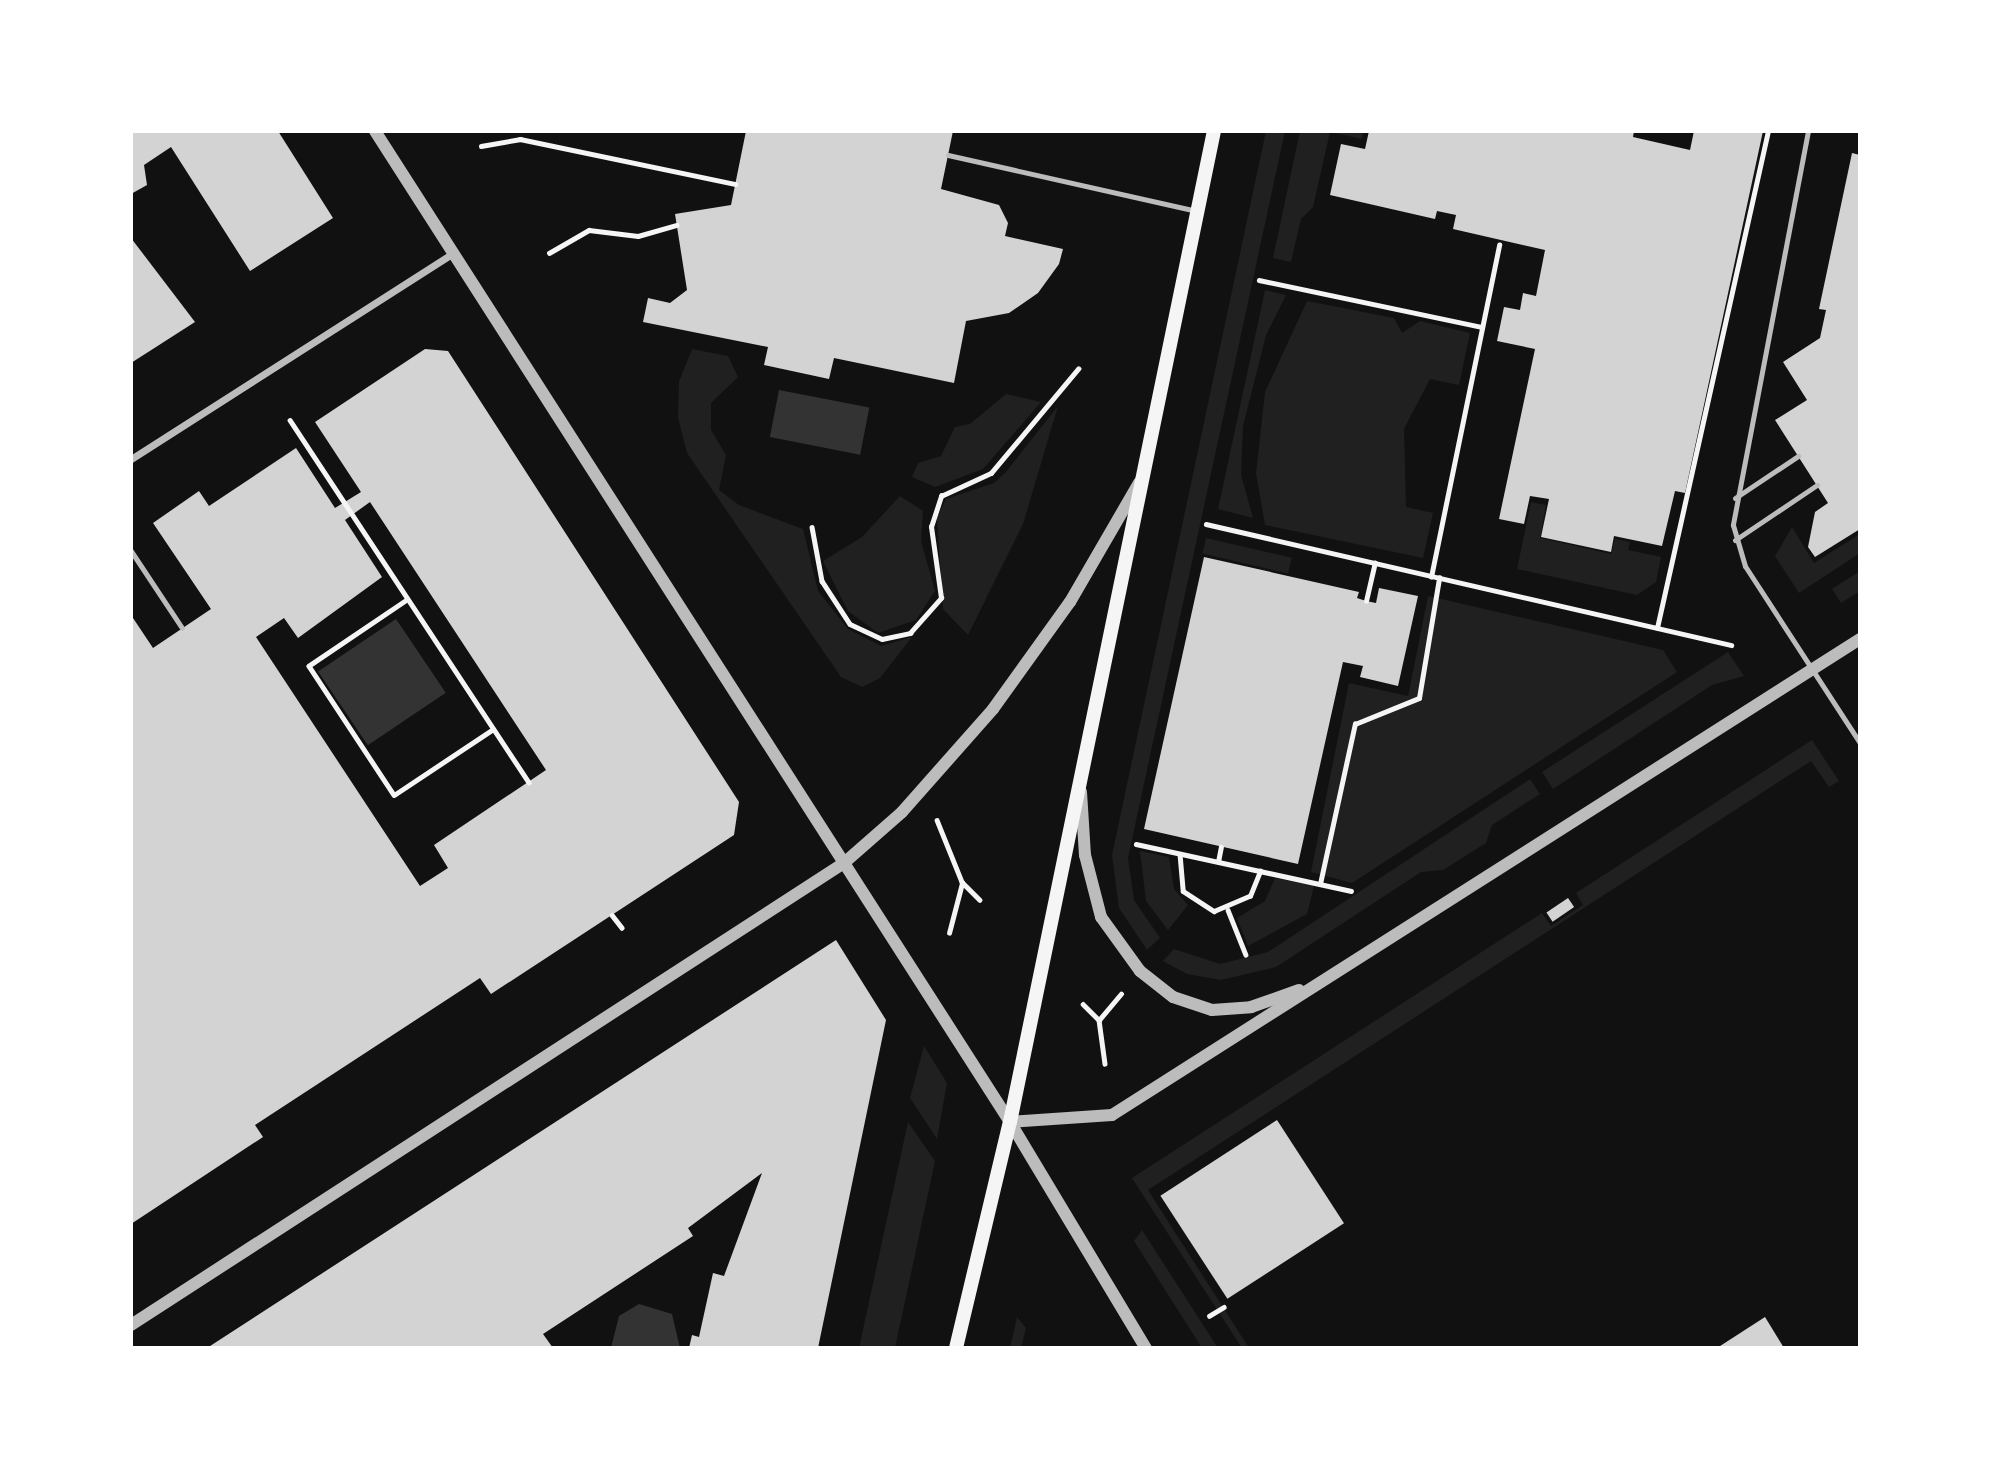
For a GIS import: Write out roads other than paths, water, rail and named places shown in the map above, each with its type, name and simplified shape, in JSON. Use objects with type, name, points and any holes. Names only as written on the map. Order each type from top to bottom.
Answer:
[{"type":"main road","points":[[956,1348],[1010,1122],[1214,131]]},
{"type":"street","points":[[375,131],[1010,1122],[1146,1348]]},
{"type":"street","points":[[131,459],[453,253]]},
{"type":"street","points":[[131,1325],[844,863],[902,812],[993,709],[1070,602],[1143,478]]},
{"type":"street","points":[[1010,1122],[1112,1115],[1860,639]]},
{"type":"street","points":[[1080,780],[1085,855],[1101,917],[1140,971],[1172,997],[1212,1010],[1251,1007],[1319,983]]},
{"type":"lane","points":[[1808,131],[1735,498],[1735,540],[1812,670],[1860,743]]},
{"type":"lane","points":[[948,155],[1198,211]]},
{"type":"lane","points":[[1735,498],[1798,456]]},
{"type":"lane","points":[[1735,540],[1817,485]]},
{"type":"lane","points":[[131,551],[182,628]]}]
